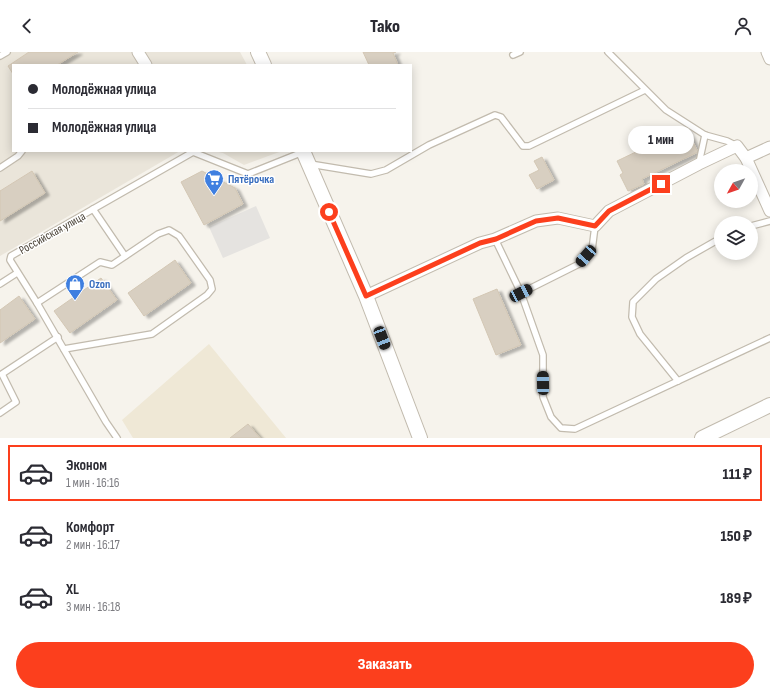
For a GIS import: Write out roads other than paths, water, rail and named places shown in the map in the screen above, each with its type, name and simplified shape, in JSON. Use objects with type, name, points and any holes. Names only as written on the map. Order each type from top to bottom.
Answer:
[{"type":"street","points":[[258,52],[264,64]]},
{"type":"street","points":[[767,52],[770,59]]},
{"type":"street","points":[[366,296],[480,243],[496,239],[536,221],[558,218],[595,226],[609,211],[737,146],[746,158],[770,211]]},
{"type":"street","points":[[746,158],[770,147]]},
{"type":"street","points":[[305,156],[366,296],[420,438]]},
{"type":"street","points":[[702,438],[770,405]]},
{"type":"lane","points":[[0,56],[7,52]]},
{"type":"lane","points":[[513,55],[520,52]]},
{"type":"lane","points":[[608,52],[666,110],[705,135],[727,141],[737,146]]},
{"type":"lane","points":[[305,156],[371,174],[386,170],[429,145],[495,115],[501,117],[523,146],[529,146],[645,90]]},
{"type":"lane","points":[[699,164],[705,135]]},
{"type":"lane","points":[[0,168],[18,156],[21,152]]},
{"type":"lane","name":"Российская улица","points":[[117,438],[106,422],[58,337],[17,273],[10,260],[11,256],[193,152],[248,174],[305,156]]},
{"type":"lane","points":[[93,209],[125,256]]},
{"type":"lane","points":[[758,224],[770,220]]},
{"type":"lane","points":[[521,293],[581,263],[592,250],[595,226]]},
{"type":"lane","points":[[37,303],[100,262],[112,265],[158,234],[169,230],[179,236],[210,280],[212,289],[207,295],[152,334],[64,349]]},
{"type":"lane","points":[[496,239],[521,293],[543,355],[543,397],[551,417],[561,428],[575,429],[770,338]]},
{"type":"lane","points":[[678,382],[640,334],[632,317],[633,302],[656,279],[686,258],[714,242]]},
{"type":"lane","points":[[0,284],[17,273]]},
{"type":"lane","points":[[0,413],[16,402],[2,374],[58,337]]},
{"type":"place","name":"Пятёрочка","points":[[214,196]]},
{"type":"place","name":"Ozon","points":[[75,301]]}]
